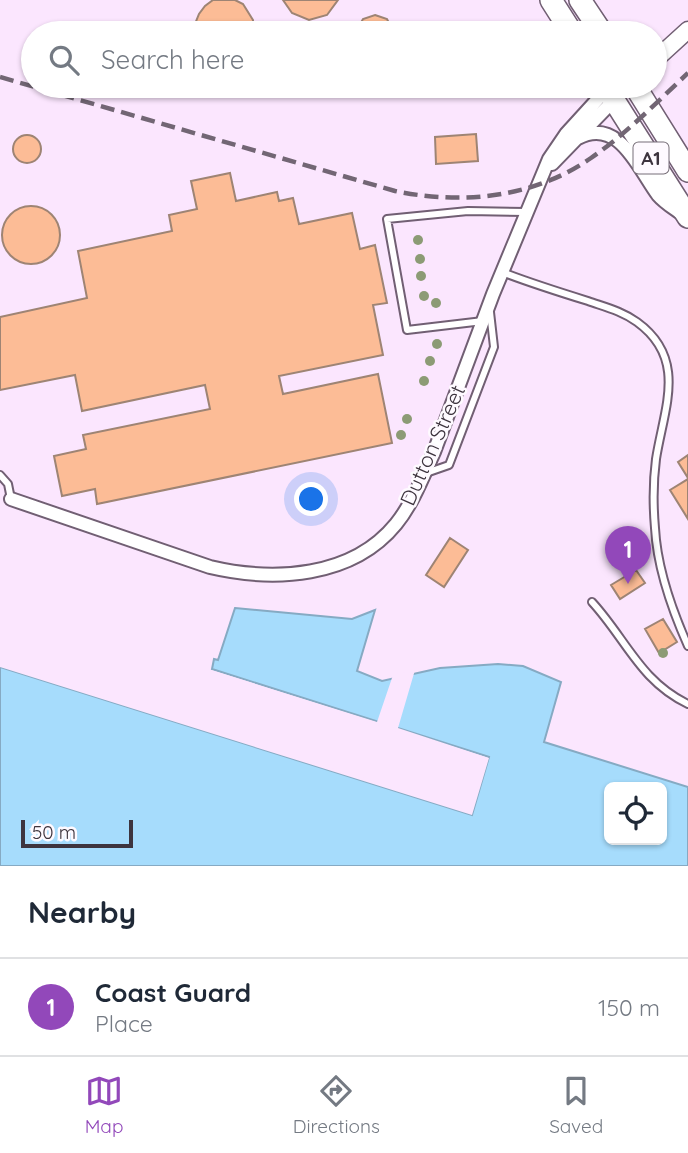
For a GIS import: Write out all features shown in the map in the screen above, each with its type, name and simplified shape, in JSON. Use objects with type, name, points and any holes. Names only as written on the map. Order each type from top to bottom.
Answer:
[{"type":"highway","points":[[551,0],[564,21]]},
{"type":"highway","points":[[580,0],[594,21]]},
{"type":"highway","name":"A1","points":[[619,98],[688,217]]},
{"type":"highway","name":"A1","points":[[642,98],[688,171]]},
{"type":"street","points":[[667,49],[688,30]]},
{"type":"street","name":"Dutton Street","points":[[11,499],[210,568],[259,576],[316,571],[361,553],[396,523],[424,473],[489,303],[557,145],[605,98]]},
{"type":"street","name":"Dutton Street","points":[[541,178],[578,138],[607,98]]},
{"type":"street","points":[[578,138],[596,132],[619,142],[633,155],[661,198],[688,217]]},
{"type":"lane","points":[[483,321],[407,330],[387,219],[468,211],[526,212]]},
{"type":"lane","points":[[502,272],[625,314],[654,336],[664,352],[669,372],[669,390],[667,417],[655,468],[655,532],[660,565],[688,646]]},
{"type":"lane","points":[[424,473],[449,465],[494,347],[489,303]]},
{"type":"lane","points":[[0,475],[8,484],[11,499]]},
{"type":"lane","points":[[592,602],[651,679],[670,695],[688,704]]},
{"type":"lane","points":[[678,617],[688,630]]},
{"type":"water","points":[[235,608],[352,619],[375,610],[357,671],[382,681],[440,668],[498,664],[523,666],[561,682],[544,742],[688,787],[688,866],[0,866],[0,667],[472,815],[489,757],[212,669],[214,659],[218,660]]},
{"type":"pier","points":[[0,664],[470,811],[485,760],[208,669],[377,722],[393,675],[415,670],[398,728],[489,758],[472,815],[0,667]]},
{"type":"building","points":[[213,0],[235,0],[243,4],[253,21],[196,21],[205,6]]},
{"type":"building","points":[[283,0],[338,0],[327,15],[309,20],[292,13]]},
{"type":"building","points":[[375,15],[388,21],[362,21]]},
{"type":"building","points":[[476,134],[478,161],[436,164],[435,137]]},
{"type":"building","points":[[27,135],[37,139],[41,149],[37,159],[27,163],[17,159],[13,149],[17,139]]},
{"type":"building","points":[[230,173],[236,201],[277,192],[279,201],[293,198],[299,224],[352,213],[360,249],[375,245],[387,303],[373,305],[383,355],[279,376],[283,394],[378,374],[392,443],[97,504],[95,489],[62,496],[54,456],[86,449],[83,435],[210,409],[205,385],[82,411],[75,375],[0,390],[0,317],[87,298],[78,251],[172,231],[169,215],[197,209],[191,181]]},
{"type":"building","points":[[25,206],[37,206],[52,214],[60,229],[60,241],[52,256],[37,264],[25,264],[10,256],[2,241],[2,229],[10,214]]},
{"type":"building","points":[[688,455],[688,478],[678,462]]},
{"type":"building","points":[[688,479],[688,519],[670,490]]},
{"type":"building","points":[[450,538],[468,550],[444,587],[426,575]]},
{"type":"building","points":[[636,570],[645,583],[620,599],[611,585]]},
{"type":"building","points":[[663,619],[677,642],[659,653],[645,629]]},
{"type":"railway","points":[[667,93],[688,73]]},
{"type":"railway","points":[[0,77],[21,83]]},
{"type":"railway","points":[[73,98],[395,191],[446,197],[497,195],[546,182],[591,158],[617,139],[661,98]]},
{"type":"place","name":"Coast Guard","points":[[628,584]]}]
